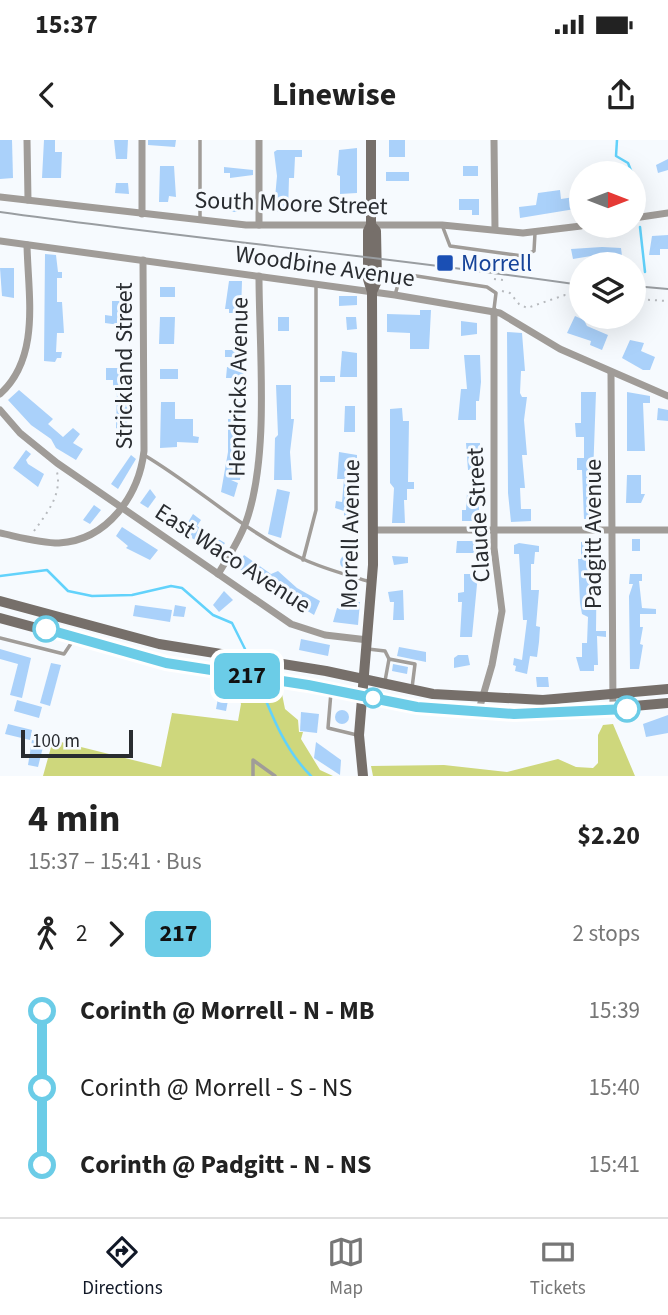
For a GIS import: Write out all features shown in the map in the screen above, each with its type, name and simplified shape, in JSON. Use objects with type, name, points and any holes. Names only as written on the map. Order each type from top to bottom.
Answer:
[{"type":"main road","name":"Morrell Avenue","points":[[363,774],[359,735],[372,583],[372,292],[377,269],[376,231],[372,225],[372,140]]},
{"type":"main road","points":[[0,601],[140,639],[412,690],[515,700],[668,689]]},
{"type":"main road","points":[[0,618],[135,656],[417,707],[514,714],[613,710],[668,704]]},
{"type":"main road","points":[[75,637],[79,622]]},
{"type":"main road","points":[[199,669],[203,651]]},
{"type":"main road","points":[[514,714],[515,700]]},
{"type":"street","points":[[27,140],[28,200]]},
{"type":"street","points":[[142,140],[142,214]]},
{"type":"street","points":[[259,140],[259,225]]},
{"type":"street","points":[[494,140],[495,229]]},
{"type":"street","name":"South Moore Street","points":[[0,197],[200,221],[259,225],[442,225],[535,233],[569,228]]},
{"type":"street","points":[[646,216],[668,213]]},
{"type":"street","name":"Woodbine Avenue","points":[[0,241],[494,311],[560,349],[668,396]]},
{"type":"street","points":[[0,394],[16,377],[26,355],[27,244]]},
{"type":"street","name":"Strickland Street","points":[[0,533],[62,543],[96,532],[122,508],[139,480],[144,455],[143,260]]},
{"type":"street","name":"Hendricks Avenue","points":[[218,574],[245,524],[259,463],[259,276]]},
{"type":"street","name":"Claude Street","points":[[478,713],[500,630],[502,611],[494,530],[494,311]]},
{"type":"street","name":"Padgitt Avenue","points":[[611,372],[613,710]]},
{"type":"street","name":"East Waco Avenue","points":[[0,410],[35,446],[291,624],[368,644]]},
{"type":"street","points":[[373,530],[668,530]]},
{"type":"lane","points":[[200,140],[200,221]]},
{"type":"lane","points":[[442,225],[450,246],[523,256],[534,251],[535,233]]},
{"type":"lane","points":[[395,295],[403,277],[423,277],[492,290],[496,293],[494,311]]},
{"type":"lane","points":[[303,560],[316,510],[316,284]]},
{"type":"lane","points":[[144,455],[183,478],[245,524],[303,560],[372,583]]},
{"type":"lane","points":[[0,638],[64,654],[75,637]]},
{"type":"lane","points":[[368,644],[385,651],[388,659],[384,685]]},
{"type":"lane","points":[[388,659],[415,664],[412,690]]},
{"type":"lane","points":[[331,690],[328,728],[359,735]]},
{"type":"lane","points":[[253,776],[253,760],[275,776]]},
{"type":"path","points":[[494,279],[503,280],[505,264]]},
{"type":"path","points":[[502,291],[510,293],[519,304],[527,308],[569,295]]},
{"type":"path","points":[[646,300],[668,301]]},
{"type":"path","points":[[34,531],[57,494],[59,484],[55,464]]},
{"type":"green space","points":[[233,681],[281,689],[285,709],[298,720],[299,732],[303,732],[301,739],[320,770],[333,776],[43,776],[53,740],[161,767],[172,713],[238,721],[241,704]]},
{"type":"green space","points":[[613,724],[635,776],[373,776],[371,766],[444,765],[507,772],[558,759],[576,767],[593,768],[598,763],[598,735],[603,725]]},
{"type":"building","points":[[0,140],[12,140],[13,178],[0,179]]},
{"type":"building","points":[[44,140],[55,140],[55,152],[62,152],[61,178],[42,178]]},
{"type":"building","points":[[114,140],[128,140],[127,159],[116,159]]},
{"type":"building","points":[[148,140],[176,140],[175,147],[148,145]]},
{"type":"building","points":[[389,140],[405,140],[405,157],[389,157]]},
{"type":"building","points":[[357,148],[357,193],[340,194],[340,176],[337,175],[339,150]]},
{"type":"building","points":[[302,150],[302,157],[295,157],[294,178],[289,178],[288,212],[277,212],[274,209],[277,176],[274,152]]},
{"type":"building","points":[[668,159],[668,170],[658,173],[656,165]]},
{"type":"building","points":[[160,166],[174,166],[176,197],[169,196],[168,202],[159,202]]},
{"type":"building","points":[[463,166],[478,166],[478,176],[463,176]]},
{"type":"building","points":[[224,167],[253,170],[253,175],[230,178],[230,173],[224,173]]},
{"type":"building","points":[[386,172],[409,172],[409,181],[386,181]]},
{"type":"building","points":[[116,183],[128,183],[129,194],[115,193]]},
{"type":"building","points":[[560,190],[561,199],[569,198],[569,210],[520,218],[519,207],[536,205],[538,193]]},
{"type":"building","points":[[231,199],[244,199],[241,212],[231,212]]},
{"type":"building","points":[[459,199],[479,199],[479,215],[472,215],[472,210],[459,210]]},
{"type":"building","points":[[668,235],[668,249],[660,249],[660,255],[649,255],[652,236]]},
{"type":"building","points":[[621,248],[622,252],[572,252],[571,249]]},
{"type":"building","points":[[45,254],[56,255],[58,272],[62,272],[62,278],[57,278],[57,302],[62,302],[64,333],[57,333],[56,352],[62,352],[61,358],[57,358],[55,362],[44,361]]},
{"type":"building","points":[[0,268],[14,268],[14,298],[2,296]]},
{"type":"building","points":[[229,281],[242,281],[241,313],[229,313],[229,309],[225,309]]},
{"type":"building","points":[[160,287],[175,287],[175,297],[160,297]]},
{"type":"building","points":[[339,296],[357,296],[357,305],[339,306]]},
{"type":"building","points":[[112,301],[127,301],[127,326],[105,323],[105,315],[112,316]]},
{"type":"building","points":[[420,310],[431,310],[429,349],[410,349],[410,333],[387,332],[387,314],[420,315]]},
{"type":"building","points":[[160,317],[175,317],[174,344],[159,344]]},
{"type":"building","points":[[278,317],[289,317],[289,331],[278,331]]},
{"type":"building","points":[[346,317],[356,317],[357,329],[347,330]]},
{"type":"building","points":[[461,321],[477,323],[477,334],[461,336]]},
{"type":"building","points":[[569,329],[594,329],[608,335],[602,350],[590,345],[591,341],[567,333]]},
{"type":"building","points":[[507,332],[522,333],[525,371],[521,371],[520,393],[522,397],[527,397],[524,420],[527,455],[522,455],[525,488],[520,488],[521,509],[531,509],[531,521],[511,522],[508,493]]},
{"type":"building","points":[[630,340],[644,343],[641,351],[655,357],[650,370],[643,370],[622,358]]},
{"type":"building","points":[[225,350],[242,350],[242,357],[225,357]]},
{"type":"building","points":[[342,351],[357,353],[357,377],[340,377]]},
{"type":"building","points":[[464,355],[480,355],[481,382],[479,401],[476,401],[476,420],[458,420],[461,389],[467,389]]},
{"type":"building","points":[[227,367],[244,368],[243,378],[226,378]]},
{"type":"building","points":[[106,368],[128,368],[127,433],[116,428],[117,391],[113,391],[113,380],[106,380]]},
{"type":"building","points":[[160,369],[178,369],[178,379],[160,379]]},
{"type":"building","points":[[320,376],[335,376],[335,382],[320,382]]},
{"type":"building","points":[[276,385],[291,385],[291,419],[294,419],[290,452],[292,480],[274,480],[275,438],[278,435]]},
{"type":"building","points":[[19,390],[53,419],[48,424],[63,437],[73,428],[80,434],[73,443],[83,449],[76,460],[56,448],[51,439],[31,425],[8,400]]},
{"type":"building","points":[[581,392],[596,392],[593,476],[597,476],[597,519],[584,519],[582,470],[577,470],[577,458],[584,458],[584,437],[576,437],[575,423],[581,423]]},
{"type":"building","points":[[627,392],[650,396],[650,403],[643,403],[645,451],[627,451]]},
{"type":"building","points":[[161,402],[175,402],[175,419],[193,419],[193,436],[199,437],[198,443],[177,442],[177,447],[160,448]]},
{"type":"building","points":[[233,402],[242,402],[242,419],[246,419],[240,480],[231,480],[238,483],[234,497],[221,492],[228,452],[228,419],[234,419]]},
{"type":"building","points":[[345,406],[355,406],[355,432],[344,432]]},
{"type":"building","points":[[402,408],[403,421],[409,421],[408,482],[414,482],[414,489],[407,489],[407,500],[404,500],[405,523],[392,523],[394,488],[390,483],[390,409]]},
{"type":"building","points":[[658,408],[668,410],[668,421],[657,420]]},
{"type":"building","points":[[466,443],[480,443],[479,470],[468,470]]},
{"type":"building","points":[[26,450],[31,454],[26,460],[28,464],[44,474],[38,487],[13,468]]},
{"type":"building","points":[[339,452],[357,455],[356,528],[344,528],[344,511],[335,508],[336,501],[342,502],[344,479],[337,479]]},
{"type":"building","points":[[131,455],[136,459],[118,489],[111,484]]},
{"type":"building","points":[[627,475],[641,475],[641,494],[645,494],[641,503],[626,503]]},
{"type":"building","points":[[150,489],[156,497],[148,508],[140,503]]},
{"type":"building","points":[[277,489],[290,492],[281,538],[268,534]]},
{"type":"building","points":[[467,493],[479,493],[479,521],[462,521]]},
{"type":"building","points":[[94,505],[101,510],[90,524],[83,520]]},
{"type":"building","points":[[193,514],[201,520],[197,526],[225,543],[218,554],[182,532]]},
{"type":"building","points":[[122,527],[158,550],[150,560],[126,548],[128,546],[116,536]]},
{"type":"building","points":[[632,539],[640,539],[640,551],[632,551]]},
{"type":"building","points":[[457,541],[474,541],[476,550],[473,553],[456,553]]},
{"type":"building","points":[[597,541],[596,631],[606,631],[606,637],[597,636],[598,665],[594,665],[594,671],[580,671],[576,657],[582,657],[582,643],[587,643],[588,617],[582,614],[580,603],[578,559],[581,559],[581,542]]},
{"type":"building","points":[[519,543],[539,546],[539,552],[535,552],[534,564],[531,564],[531,590],[539,590],[536,626],[540,627],[539,642],[537,657],[530,656],[527,674],[515,671],[516,666],[513,665],[514,658],[522,660],[527,620],[523,620],[519,554],[514,554],[514,545]]},
{"type":"building","points":[[244,555],[271,574],[278,571],[297,588],[320,601],[314,615],[236,567]]},
{"type":"building","points":[[347,555],[352,557],[352,567],[347,569],[342,567],[340,562],[342,557]]},
{"type":"building","points":[[392,556],[408,557],[408,563],[394,565]]},
{"type":"building","points":[[464,574],[478,574],[472,637],[460,637],[462,602],[458,602],[458,593],[464,592]]},
{"type":"building","points":[[630,574],[642,574],[642,581],[639,581],[642,608],[656,609],[656,614],[640,614],[640,627],[643,627],[640,644],[643,645],[639,669],[630,669],[629,596],[633,584],[629,584]]},
{"type":"building","points":[[403,590],[404,620],[393,620],[394,602],[390,602],[388,592]]},
{"type":"building","points":[[224,591],[233,600],[219,612],[213,605]]},
{"type":"building","points":[[350,594],[357,595],[356,602],[360,602],[358,625],[333,622],[337,608],[349,610]]},
{"type":"building","points":[[135,605],[172,610],[170,622],[133,616]]},
{"type":"building","points":[[175,605],[186,607],[184,617],[173,616]]},
{"type":"building","points":[[301,639],[330,645],[328,656],[299,650]]},
{"type":"building","points":[[399,647],[426,652],[426,662],[397,656]]},
{"type":"building","points":[[0,649],[31,658],[22,698],[10,695],[18,664],[0,659]]},
{"type":"building","points":[[468,655],[470,665],[454,668],[454,658]]},
{"type":"building","points":[[51,663],[61,665],[50,706],[40,703]]},
{"type":"building","points":[[393,664],[408,667],[407,674],[392,671]]},
{"type":"building","points":[[536,677],[548,677],[549,687],[537,687]]},
{"type":"building","points":[[219,693],[229,695],[226,711],[216,709]]},
{"type":"building","points":[[17,700],[42,707],[39,718],[14,711]]},
{"type":"building","points":[[339,710],[345,710],[349,717],[345,724],[339,724],[335,720],[335,714]]},
{"type":"building","points":[[301,712],[319,714],[317,733],[300,731]]},
{"type":"building","points":[[668,715],[668,733],[646,737],[643,724]]},
{"type":"building","points":[[8,724],[32,730],[30,740],[5,734]]},
{"type":"building","points":[[32,740],[44,743],[38,767],[28,765]]},
{"type":"building","points":[[316,742],[341,760],[340,775],[314,758]]},
{"type":"waterway","points":[[617,140],[616,156],[625,161]]},
{"type":"waterway","points":[[641,238],[643,252]]},
{"type":"waterway","points":[[0,576],[47,570],[68,591],[92,596],[132,595],[171,586],[182,588],[213,615],[232,623],[248,655]]},
{"type":"waterway","points":[[258,681],[286,744],[311,776]]},
{"type":"tram line","points":[[0,212],[569,283]]},
{"type":"tram line","points":[[646,287],[668,289]]},
{"type":"bus line","name":"217","points":[[46,629],[166,663],[308,685],[417,707],[514,714],[627,709]]},
{"type":"place","name":"Morrell","points":[[445,263]]}]
